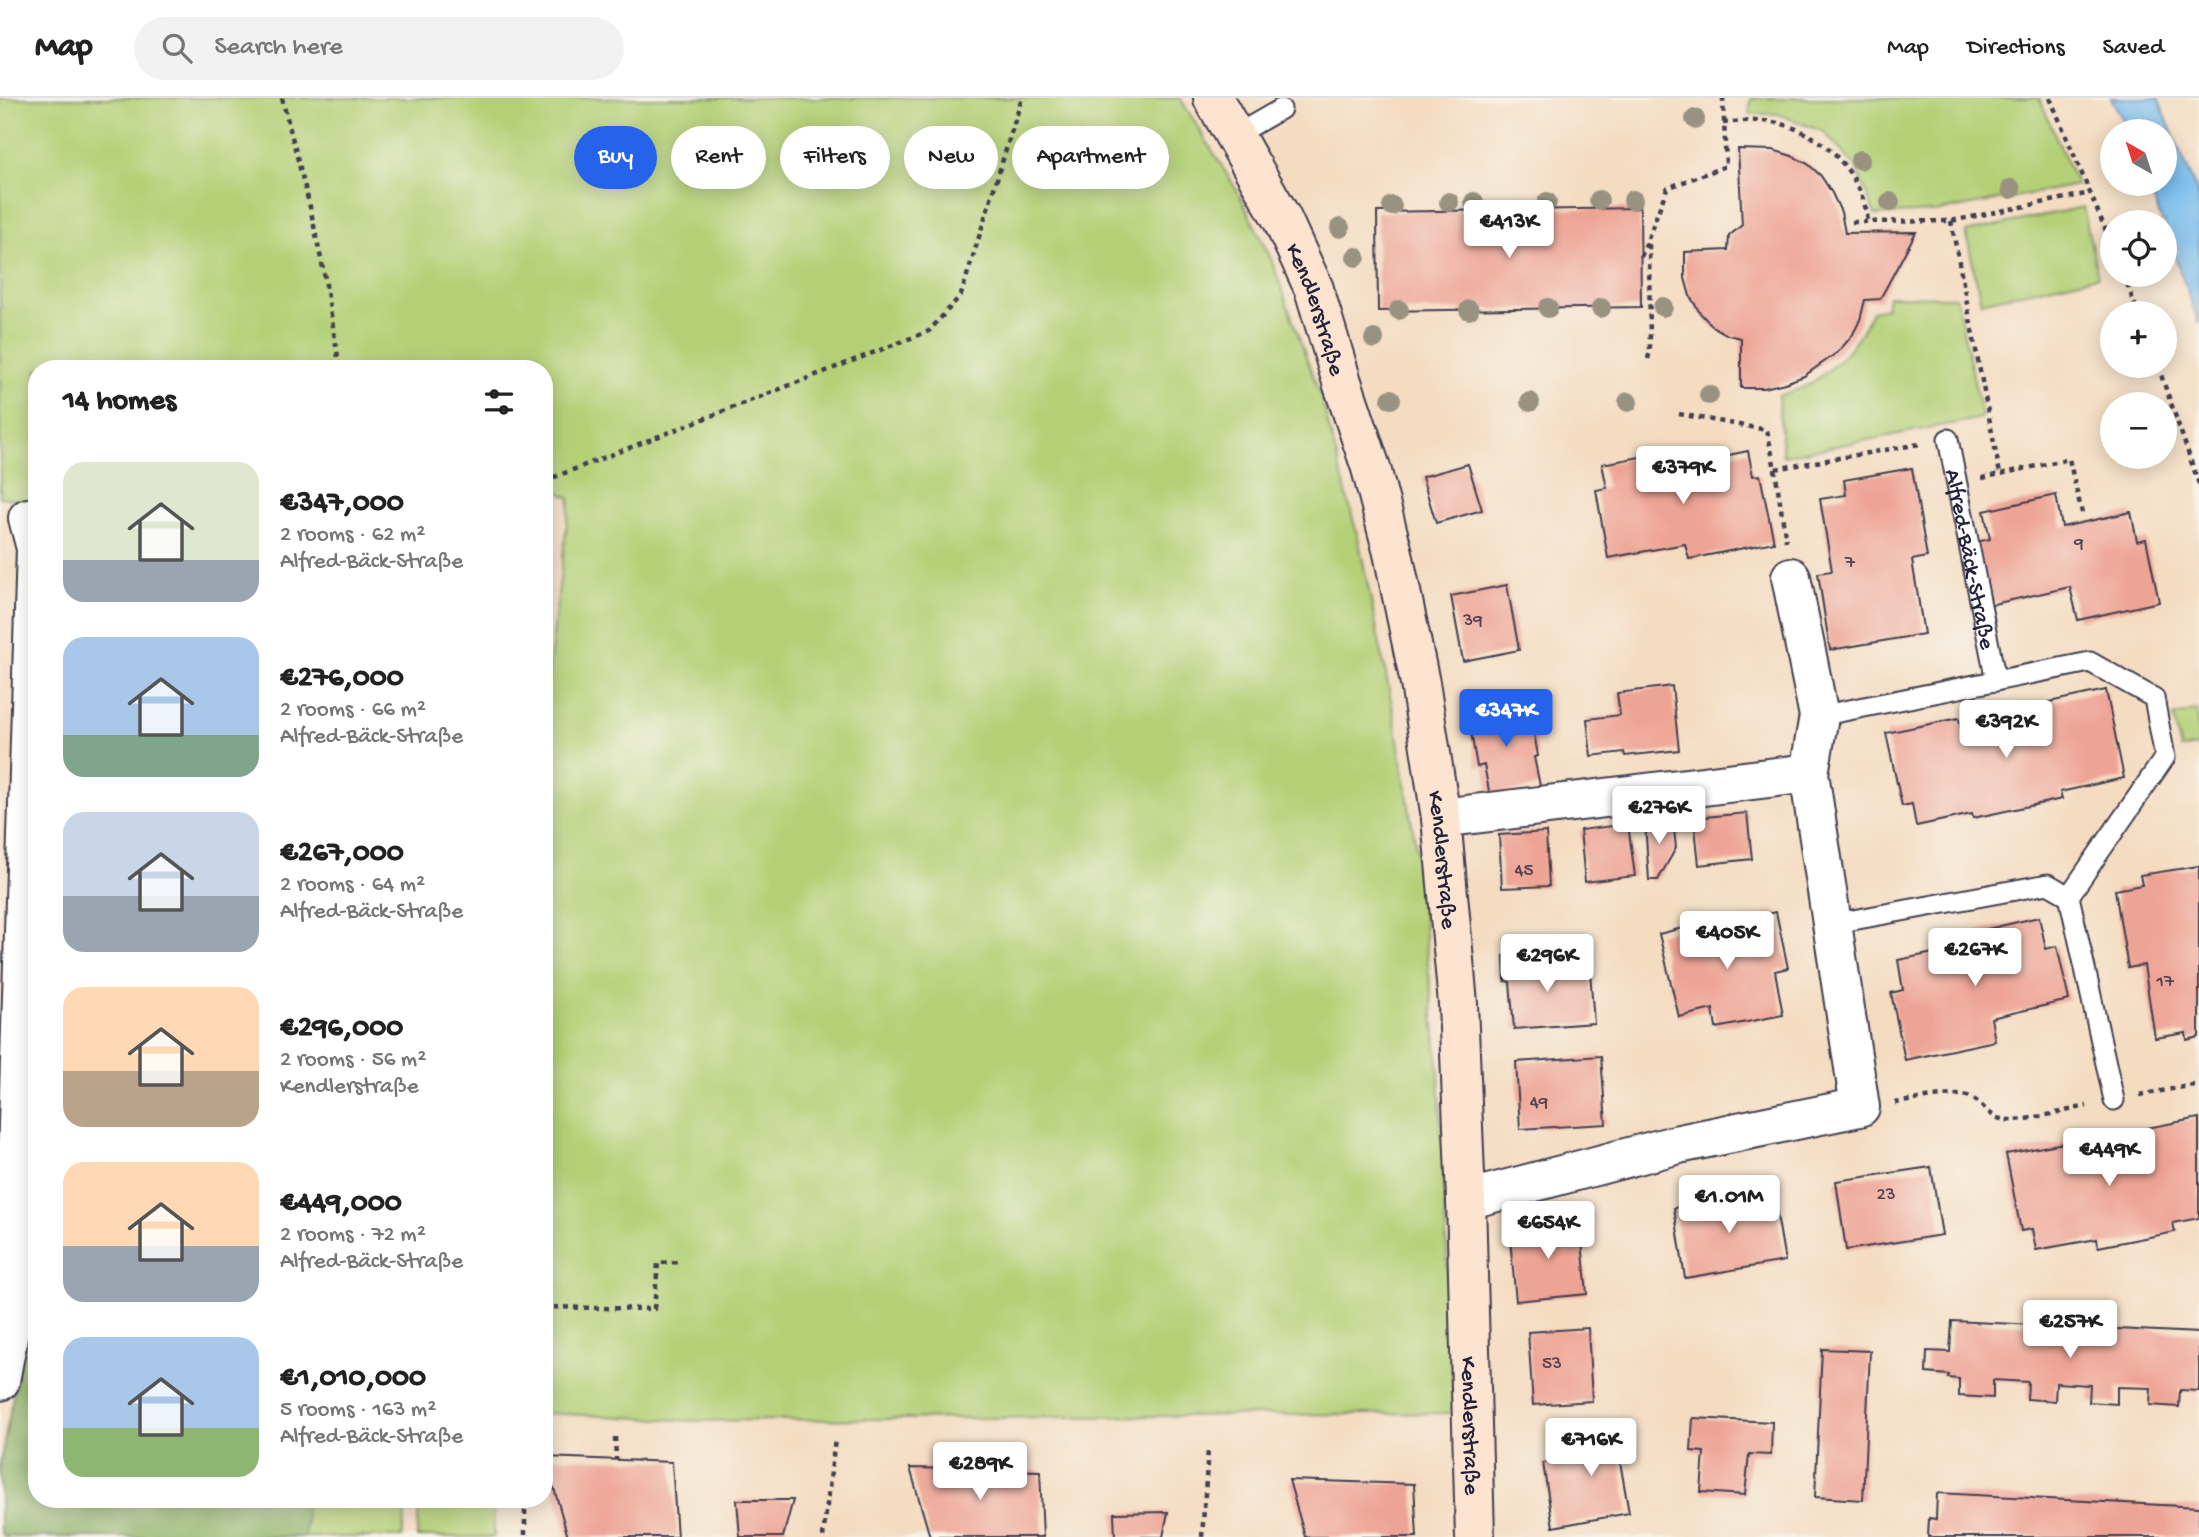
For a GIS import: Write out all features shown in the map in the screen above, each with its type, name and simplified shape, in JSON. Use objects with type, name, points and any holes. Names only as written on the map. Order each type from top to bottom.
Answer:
[{"type":"street","name":"Kendlerstraße","points":[[1213,98],[1282,219],[1314,289],[1371,468],[1393,553],[1420,683],[1441,818],[1458,1004],[1475,1537]]},
{"type":"street","points":[[1466,1200],[1679,1144],[1860,1107],[1809,773],[1819,716],[1791,577]]},
{"type":"street","points":[[1441,818],[1809,773]]},
{"type":"street","points":[[11,1342],[28,802]]},
{"type":"lane","points":[[1234,136],[1281,109]]},
{"type":"lane","name":"Alfred-Bäck-Straße","points":[[1948,439],[1996,681]]},
{"type":"lane","name":"Alfred-Bäck-Straße","points":[[1819,716],[2090,662],[2154,698],[2165,757],[2069,896]]},
{"type":"lane","points":[[1831,924],[2048,884],[2069,896],[2114,1101]]},
{"type":"path","points":[[282,98],[322,260],[339,360]]},
{"type":"path","points":[[553,477],[929,331],[961,295],[1022,98]]},
{"type":"path","points":[[1641,257],[1667,188],[1726,166],[1723,98]]},
{"type":"path","points":[[2050,98],[2100,215]]},
{"type":"path","points":[[1723,123],[1748,120],[1778,123],[1800,130],[1818,140],[1847,169],[1860,189],[1868,222]]},
{"type":"path","points":[[1852,222],[1951,221],[2091,193]]},
{"type":"path","points":[[1951,221],[2000,474]]},
{"type":"path","points":[[1648,359],[1649,236]]},
{"type":"path","points":[[2162,378],[2199,484]]},
{"type":"path","points":[[1679,414],[1767,430],[1776,469],[1791,577]]},
{"type":"path","points":[[1776,469],[1948,439]]},
{"type":"path","points":[[1957,484],[2068,459],[2082,513]]},
{"type":"path","points":[[1860,1107],[1957,1095],[1971,1097],[1987,1112],[2001,1119],[2010,1119],[2199,1084]]},
{"type":"path","points":[[553,1307],[654,1309],[658,1263],[680,1262]]},
{"type":"path","points":[[615,1437],[616,1460]]},
{"type":"path","points":[[822,1537],[835,1439]]},
{"type":"path","points":[[979,1443],[980,1470]]},
{"type":"path","points":[[1202,1537],[1208,1450]]},
{"type":"path","points":[[525,1508],[525,1537]]},
{"type":"green space","points":[[0,98],[1180,98],[1239,194],[1271,259],[1322,401],[1359,542],[1392,704],[1417,854],[1439,1074],[1454,1413],[697,1421],[553,1413],[553,636],[570,498],[553,490],[553,360],[28,360],[28,505],[0,497]]},
{"type":"green space","points":[[1751,98],[2039,98],[2077,185],[1935,212],[1875,215],[1856,167],[1824,132],[1778,114],[1749,114]]},
{"type":"green space","points":[[2083,207],[2098,276],[1981,302],[1966,232]]},
{"type":"green space","points":[[1888,296],[1956,297],[1982,418],[1783,456],[1778,396],[1809,384],[1832,367],[1855,341],[1872,311],[1886,308]]},
{"type":"green space","points":[[2197,710],[2199,746],[2181,749],[2173,717]]},
{"type":"green space","points":[[28,1345],[28,1508],[306,1508],[305,1537],[5,1537],[0,1531],[0,1463],[23,1346]]},
{"type":"green space","points":[[306,1508],[406,1508],[402,1537],[305,1537]]},
{"type":"green space","points":[[419,1508],[494,1508],[494,1537],[417,1537]]},
{"type":"water","points":[[2111,98],[2158,98],[2167,119],[2122,119]]},
{"type":"water","points":[[2177,144],[2199,197],[2199,324],[2177,263],[2177,210],[2158,210],[2152,196],[2177,196]]},
{"type":"building","points":[[1738,149],[1773,150],[1808,164],[1821,176],[1832,193],[1841,212],[1845,233],[1916,232],[1880,299],[1865,300],[1852,336],[1838,352],[1804,376],[1764,388],[1741,388],[1741,338],[1728,335],[1712,326],[1690,296],[1685,278],[1685,252],[1728,250],[1729,236],[1742,225]]},
{"type":"building","points":[[1640,208],[1641,307],[1378,311],[1377,212]]},
{"type":"building","points":[[1673,451],[1676,466],[1748,451],[1753,476],[1760,475],[1774,542],[1689,559],[1685,544],[1608,558],[1596,490],[1607,488],[1602,464]]},
{"type":"building","points":[[1468,464],[1482,510],[1436,523],[1422,477]]},
{"type":"building","points":[[1912,468],[1927,557],[1912,560],[1924,634],[1830,650],[1818,573],[1832,571],[1820,499],[1846,495],[1844,480]]},
{"type":"building","points":[[2056,495],[2062,527],[2131,512],[2137,541],[2146,539],[2159,602],[2078,620],[2070,587],[1989,605],[1976,542],[1990,539],[1984,511]]},
{"type":"building","points":[[1507,585],[1519,650],[1463,661],[1451,596]]},
{"type":"building","points":[[1672,686],[1679,750],[1625,756],[1624,752],[1591,756],[1587,719],[1620,715],[1617,693]]},
{"type":"building","points":[[2106,690],[2124,778],[2060,792],[2062,799],[1973,818],[1972,814],[1916,826],[1912,804],[1902,806],[1886,733],[1959,718],[1961,729],[2031,714],[2030,706]]},
{"type":"building","points":[[1529,704],[1540,786],[1490,796],[1484,765],[1477,767],[1468,715]]},
{"type":"building","points":[[1747,813],[1752,859],[1699,865],[1694,818]]},
{"type":"building","points":[[1673,819],[1676,848],[1658,880],[1649,880],[1645,823]]},
{"type":"building","points":[[1628,824],[1635,876],[1585,882],[1580,830]]},
{"type":"building","points":[[1546,832],[1549,886],[1502,888],[1499,835]]},
{"type":"building","points":[[2199,866],[2199,1037],[2187,1040],[2186,1033],[2155,1038],[2144,965],[2128,968],[2115,890],[2142,885],[2140,875]]},
{"type":"building","points":[[1776,912],[1788,968],[1775,971],[1783,1015],[1716,1028],[1713,1009],[1679,1017],[1659,934],[1702,923],[1708,943],[1736,935],[1733,921]]},
{"type":"building","points":[[2039,917],[2046,949],[2057,946],[2069,1000],[1991,1018],[1995,1041],[1905,1060],[1891,993],[1903,990],[1898,960],[1969,946],[1966,934]]},
{"type":"building","points":[[1534,936],[1537,951],[1506,954],[1505,939]]},
{"type":"building","points":[[1544,954],[1546,974],[1590,971],[1594,1023],[1514,1029],[1510,982],[1505,981],[1504,956]]},
{"type":"building","points":[[1601,1056],[1606,1124],[1520,1129],[1516,1062]]},
{"type":"building","points":[[2199,1118],[2199,1218],[2173,1223],[2175,1232],[2098,1247],[2097,1239],[2036,1250],[2032,1229],[2021,1231],[2006,1154],[2080,1140],[2082,1151],[2149,1138],[2147,1128]]},
{"type":"building","points":[[1931,1167],[1942,1235],[1846,1250],[1836,1181]]},
{"type":"building","points":[[1773,1191],[1785,1261],[1685,1278],[1674,1208]]},
{"type":"building","points":[[1580,1221],[1587,1294],[1516,1301],[1509,1228]]},
{"type":"building","points":[[1952,1321],[2199,1333],[2199,1391],[2180,1390],[2179,1407],[2150,1405],[2151,1388],[2117,1387],[2117,1404],[2089,1402],[2090,1385],[2056,1383],[2055,1401],[2027,1399],[2028,1382],[1993,1380],[1993,1398],[1959,1396],[1959,1379],[1948,1378],[1949,1375],[1926,1373],[1927,1351],[1950,1352]]},
{"type":"building","points":[[1588,1328],[1592,1401],[1533,1405],[1528,1332]]},
{"type":"building","points":[[1822,1349],[1870,1351],[1863,1500],[1815,1497]]},
{"type":"building","points":[[1693,1418],[1772,1422],[1771,1455],[1749,1454],[1745,1495],[1701,1492],[1704,1452],[1691,1451]]},
{"type":"building","points":[[1632,1424],[1637,1453],[1619,1456],[1629,1513],[1553,1527],[1543,1463],[1582,1456],[1578,1433]]},
{"type":"building","points":[[553,1457],[672,1462],[677,1537],[568,1537],[553,1485]]},
{"type":"building","points":[[910,1468],[1040,1471],[1043,1537],[930,1537]]},
{"type":"building","points":[[1289,1480],[1414,1484],[1417,1537],[1305,1537]]},
{"type":"building","points":[[1937,1493],[2199,1507],[2199,1537],[1928,1537],[1929,1518],[1936,1519]]},
{"type":"building","points":[[737,1500],[793,1500],[783,1537],[740,1537]]},
{"type":"building","points":[[1168,1512],[1163,1537],[1115,1537],[1114,1513]]}]
